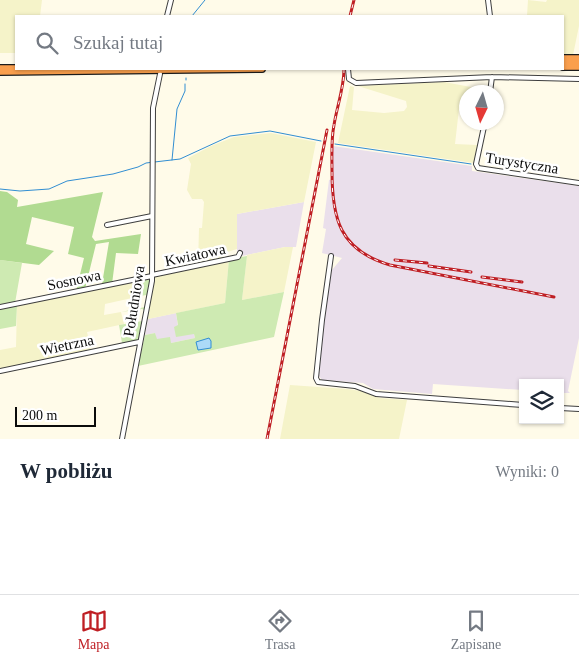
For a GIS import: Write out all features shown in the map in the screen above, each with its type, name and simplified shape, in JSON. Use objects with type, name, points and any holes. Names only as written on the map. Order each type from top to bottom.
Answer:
[{"type":"highway","points":[[564,58],[579,58]]},
{"type":"highway","points":[[564,62],[579,63]]},
{"type":"highway","points":[[564,67],[579,67]]},
{"type":"highway","points":[[0,68],[15,68]]},
{"type":"highway","points":[[0,72],[175,70]]},
{"type":"street","points":[[167,15],[171,0]]},
{"type":"street","points":[[488,0],[490,15]]},
{"type":"street","points":[[348,70],[350,79],[356,83],[492,76],[579,79]]},
{"type":"street","name":"Południowa","points":[[122,439],[152,276],[152,160],[155,97],[160,74]]},
{"type":"street","points":[[491,85],[492,76]]},
{"type":"street","name":"Turystyczna","points":[[483,130],[476,164],[478,168],[579,184]]},
{"type":"street","points":[[106,225],[152,216]]},
{"type":"street","name":"Kwiatowa","points":[[152,276],[238,257],[240,253]]},
{"type":"street","points":[[331,256],[316,378],[318,382],[356,386],[376,394],[519,405]]},
{"type":"street","name":"Sosnowa","points":[[0,307],[152,276]]},
{"type":"street","name":"Wietrzna","points":[[0,371],[139,342]]},
{"type":"street","points":[[564,408],[579,409]]},
{"type":"shaded area","points":[[0,0],[42,0],[40,15],[15,15],[15,53],[0,53]]},
{"type":"shaded area","points":[[528,0],[546,2],[547,0],[579,0],[579,26],[573,55],[564,54],[564,15],[527,15]]},
{"type":"shaded area","points":[[444,82],[460,85],[455,144],[477,145],[474,163],[338,143],[350,86],[354,87],[352,110],[384,113],[404,111],[407,107],[406,101],[358,86]]},
{"type":"shaded area","points":[[271,133],[316,142],[304,202],[237,214],[237,249],[224,253],[223,260],[229,259],[225,303],[148,319],[153,279],[158,275],[198,266],[199,228],[202,228],[204,202],[202,199],[192,199],[187,190],[191,164],[188,158],[234,137]]},
{"type":"shaded area","points":[[333,146],[472,166],[472,171],[579,186],[579,338],[568,391],[570,393],[564,393],[564,379],[519,379],[519,390],[433,384],[432,394],[373,389],[363,383],[322,380],[319,376],[325,307],[332,270],[342,258],[322,253],[326,229],[323,228],[329,180],[333,179]]},
{"type":"shaded area","points":[[304,202],[296,247],[285,247],[242,256],[242,253],[237,253],[237,214]]},
{"type":"shaded area","points":[[293,247],[284,292],[242,300],[247,255]]},
{"type":"shaded area","points":[[133,281],[132,298],[105,304],[104,315],[121,312],[124,324],[87,332],[91,350],[0,369],[0,350],[16,347],[17,305]]},
{"type":"shaded area","points":[[176,313],[178,326],[194,334],[195,338],[171,343],[156,340],[155,333],[145,335],[148,319]]},
{"type":"shaded area","points":[[290,385],[347,389],[361,391],[380,398],[407,400],[399,439],[280,439]]},
{"type":"green space","points":[[0,191],[7,192],[18,200],[17,207],[103,192],[92,237],[95,241],[141,234],[138,254],[116,253],[112,284],[103,285],[109,242],[96,244],[85,289],[76,291],[84,258],[68,254],[74,227],[32,217],[26,244],[54,251],[39,265],[0,260]]},
{"type":"green space","points":[[247,256],[242,300],[284,292],[274,337],[138,366],[145,335],[155,333],[157,339],[170,337],[171,343],[195,338],[194,334],[176,337],[174,327],[178,325],[176,313],[225,303],[229,259]]},
{"type":"green space","points":[[0,260],[22,263],[15,303],[0,306]]},
{"type":"green space","points":[[148,278],[151,281],[146,305],[146,295],[132,298],[133,281]]},
{"type":"green space","points":[[17,305],[16,326],[0,329],[0,308]]},
{"type":"green space","points":[[145,307],[139,338],[135,341],[122,343],[119,325],[142,321],[144,310],[121,312]]},
{"type":"water","points":[[209,338],[211,348],[198,350],[196,342]]},
{"type":"waterway","points":[[193,15],[205,0]]},
{"type":"waterway","points":[[172,160],[177,109],[185,91],[185,84]]},
{"type":"waterway","points":[[0,189],[20,191],[49,189],[67,181],[113,174],[146,163],[180,159],[230,136],[270,131],[321,141]]},
{"type":"waterway","points":[[335,144],[471,164]]},
{"type":"railway","points":[[350,15],[354,0]]},
{"type":"railway","points":[[344,70],[332,136],[332,188],[337,217],[349,241],[359,251],[373,259],[390,265],[554,297]]},
{"type":"railway","points":[[267,439],[327,130]]},
{"type":"railway","points":[[395,260],[427,263]]},
{"type":"railway","points":[[429,266],[471,272]]},
{"type":"railway","points":[[482,277],[522,282]]}]
